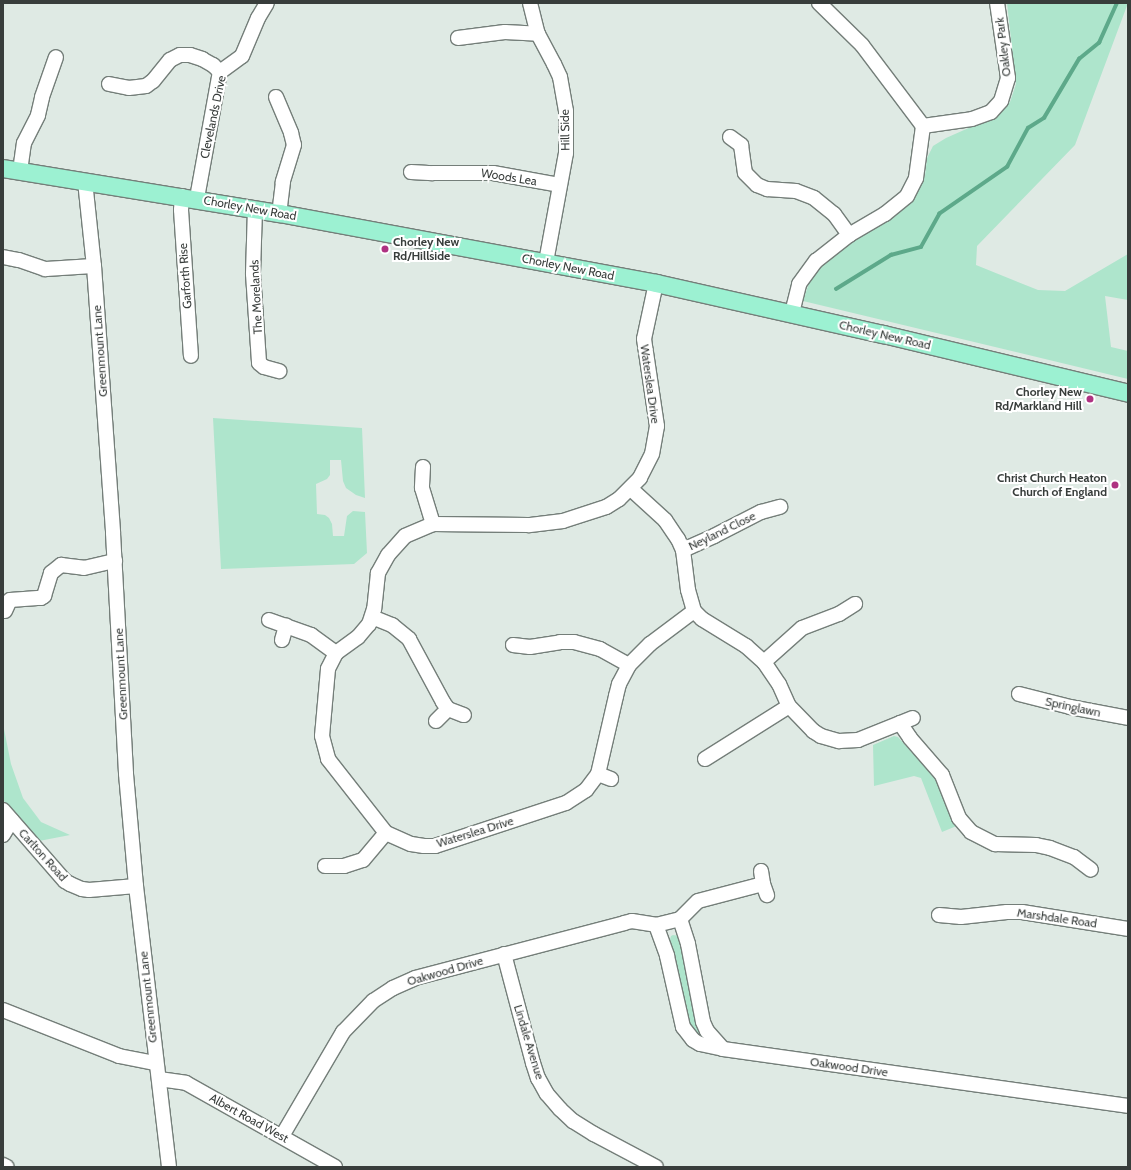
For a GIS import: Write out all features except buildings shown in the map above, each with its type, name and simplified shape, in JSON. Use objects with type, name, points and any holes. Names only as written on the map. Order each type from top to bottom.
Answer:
[{"type":"main road","name":"Chorley New Road","points":[[3,168],[190,197],[656,283],[792,313],[1128,393]]},
{"type":"street","name":"Clevelands Drive","points":[[190,197],[220,72],[242,56],[258,18],[267,3]]},
{"type":"street","name":"Hill Side","points":[[530,3],[538,34],[560,77],[566,111],[566,153],[546,262]]},
{"type":"street","points":[[792,313],[797,289],[808,270],[816,260],[849,235],[885,214],[907,196],[916,178],[923,126],[862,45],[819,3]]},
{"type":"street","name":"Oakley Park","points":[[923,126],[972,119],[991,112],[1001,101],[1008,78],[997,3]]},
{"type":"street","points":[[458,39],[501,33],[538,34]]},
{"type":"street","points":[[109,84],[129,88],[146,86],[153,81],[170,60],[180,55],[190,55],[202,59],[213,65],[220,72]]},
{"type":"street","points":[[20,170],[24,143],[50,90],[56,57]]},
{"type":"street","points":[[276,97],[278,114],[291,133],[294,145],[283,182],[279,213]]},
{"type":"street","points":[[740,139],[745,173],[757,185],[767,189],[796,191],[814,198],[834,214],[849,235]]},
{"type":"street","name":"Woods Lea","points":[[411,169],[446,174],[493,173],[559,186]]},
{"type":"street","name":"Greenmount Lane","points":[[85,181],[94,266],[115,561],[126,774],[136,886],[155,1063],[159,1079],[169,1167]]},
{"type":"street","name":"Garforth Rise","points":[[190,197],[181,210],[191,356]]},
{"type":"street","name":"The Morelands","points":[[255,209],[253,274],[259,363],[264,367],[279,371]]},
{"type":"street","points":[[3,257],[19,260],[45,269],[94,266]]},
{"type":"street","name":"Waterslea Drive","points":[[656,283],[644,339],[646,359],[656,413],[656,440],[647,465],[631,489],[606,507],[563,521],[528,525],[433,524],[405,536],[382,564],[376,583],[372,616],[358,637],[336,653],[328,669],[324,694],[322,762],[386,833],[411,844],[424,846],[435,846],[572,800],[604,777],[616,696],[619,684],[629,665],[650,644],[694,611]]},
{"type":"street","points":[[423,467],[417,489],[433,524]]},
{"type":"street","points":[[631,489],[665,520],[683,550],[689,596],[694,611],[702,619],[746,646],[764,662],[779,684],[789,706],[813,731],[821,736],[839,741],[866,738],[907,720],[910,738],[942,775],[959,818],[971,832],[995,844],[1036,845],[1077,852],[1092,870]]},
{"type":"street","name":"Neyland Close","points":[[683,550],[714,536],[759,506],[780,507]]},
{"type":"street","points":[[4,611],[10,600],[37,600],[42,598],[44,596],[51,573],[61,565],[84,568],[115,561]]},
{"type":"street","points":[[764,662],[802,628],[836,609],[855,604]]},
{"type":"street","points":[[372,616],[392,625],[408,639],[448,708],[464,715]]},
{"type":"street","points":[[269,620],[311,635],[336,653]]},
{"type":"street","points":[[282,640],[286,626]]},
{"type":"street","points":[[513,645],[529,652],[554,643],[574,642],[600,649],[629,665]]},
{"type":"street","name":"Springlawn","points":[[1019,694],[1070,707],[1128,718]]},
{"type":"street","points":[[705,758],[734,748],[789,706]]},
{"type":"street","points":[[436,721],[448,708]]},
{"type":"street","points":[[3,835],[7,815]]},
{"type":"street","name":"Carlton Road","points":[[7,815],[64,881],[89,890],[136,886]]},
{"type":"street","points":[[325,866],[344,872],[364,860],[386,833]]},
{"type":"street","points":[[723,1050],[703,1022],[688,944],[680,919],[692,905],[698,901],[763,884]]},
{"type":"street","name":"Marshdale Road","points":[[938,915],[955,917],[1022,912],[1128,929]]},
{"type":"street","name":"Oakwood Drive","points":[[282,1136],[342,1032],[373,1001],[404,982],[504,954],[632,921],[656,925],[680,919]]},
{"type":"street","name":"Oakwood Drive","points":[[656,925],[667,956],[683,1027],[693,1040],[707,1047],[1128,1106]]},
{"type":"street","name":"Lindale Avenue","points":[[504,954],[533,1063],[538,1078],[548,1094],[560,1109],[573,1121],[656,1167]]},
{"type":"street","points":[[3,1010],[119,1056],[155,1063]]},
{"type":"street","name":"Albert Road West","points":[[159,1079],[186,1083],[335,1167]]},
{"type":"street","points":[[3,1165],[7,1167]]},
{"type":"green space","points":[[1007,3],[1128,3],[1075,145],[977,246],[976,265],[1038,290],[1065,291],[1128,254],[1128,300],[1105,296],[1111,347],[1128,351],[1128,379],[803,301],[810,280],[821,263],[908,205],[925,176],[927,158],[933,146],[946,138],[998,115],[1010,102],[1016,84]]},
{"type":"green space","points":[[213,418],[362,428],[365,498],[356,495],[346,488],[343,481],[341,460],[330,460],[330,475],[327,479],[316,484],[317,514],[325,515],[329,518],[332,524],[333,536],[344,536],[347,516],[353,511],[365,512],[367,553],[354,564],[221,569]]},
{"type":"green space","points":[[3,724],[11,764],[23,798],[41,822],[70,835],[39,841],[3,800]]},
{"type":"green space","points":[[894,736],[898,737],[913,754],[916,752],[932,771],[941,786],[959,825],[942,832],[921,778],[914,776],[874,786],[873,745]]},
{"type":"green space","points":[[671,936],[679,936],[681,940],[701,1031],[697,1036],[689,1027],[669,943]]},
{"type":"waterway","points":[[836,289],[891,255],[921,247],[939,214],[1007,167],[1028,128],[1044,118],[1079,59],[1099,43],[1117,3]]},
{"type":"place","name":"Chorley New Rd/Hillside","points":[[385,249]]},
{"type":"place","name":"Chorley New Rd/Markland Hill","points":[[1090,399]]},
{"type":"place","name":"Christ Church Heaton Church of England","points":[[1115,485]]}]
